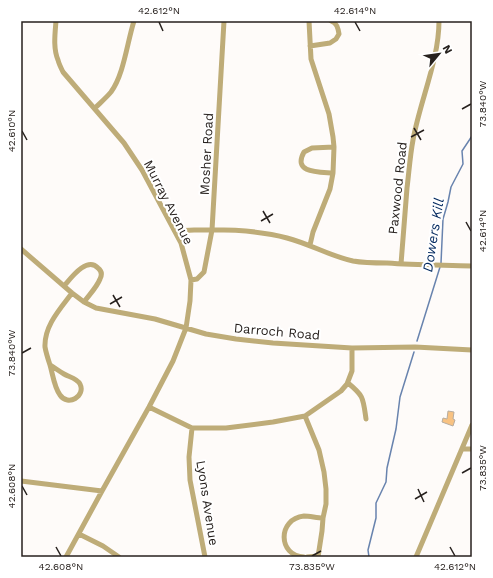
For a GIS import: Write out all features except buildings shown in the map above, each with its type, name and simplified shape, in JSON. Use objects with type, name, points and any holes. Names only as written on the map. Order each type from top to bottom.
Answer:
[{"type":"street","name":"Murray Avenue","points":[[56,21],[55,46],[57,59],[63,72],[124,143],[142,170],[181,243],[191,280],[186,328],[173,361],[66,557]]},
{"type":"street","points":[[95,108],[111,92],[117,81],[134,21]]},
{"type":"street","name":"Mosher Road","points":[[191,280],[197,279],[204,272],[212,230],[224,21]]},
{"type":"street","points":[[309,21],[312,67],[329,114],[334,147],[333,173],[330,189],[313,232],[310,245]]},
{"type":"street","points":[[310,46],[330,43],[336,40],[340,34],[336,24],[331,21]]},
{"type":"street","name":"Paxwood Road","points":[[401,264],[413,140],[437,49],[439,21]]},
{"type":"street","points":[[333,173],[308,170],[302,166],[301,160],[304,152],[310,148],[334,147]]},
{"type":"street","points":[[175,231],[212,230],[276,235],[310,245],[330,255],[355,261],[472,266]]},
{"type":"street","name":"Darroch Road","points":[[21,249],[72,293],[84,302],[96,308],[155,319],[206,334],[273,343],[352,348],[472,350]]},
{"type":"street","points":[[64,286],[83,267],[92,264],[98,267],[101,270],[100,280],[84,302]]},
{"type":"street","points":[[50,365],[76,380],[80,384],[81,390],[79,396],[75,400],[66,400],[60,396],[57,390],[48,358],[45,347],[48,329],[52,319],[72,293]]},
{"type":"street","points":[[149,407],[192,428],[226,428],[274,422],[305,416],[341,392],[348,383],[352,371],[352,348]]},
{"type":"street","points":[[348,383],[359,392],[364,404],[366,419]]},
{"type":"street","points":[[305,416],[319,450],[324,472],[326,504],[318,557],[298,557],[292,554],[286,547],[284,539],[284,532],[287,525],[299,517],[305,516],[323,518]]},
{"type":"street","points":[[416,557],[472,425]]},
{"type":"street","name":"Lyons Avenue","points":[[192,428],[189,457],[190,480],[205,557]]},
{"type":"street","points":[[462,450],[472,449]]},
{"type":"street","points":[[21,481],[102,491]]},
{"type":"street","points":[[79,534],[103,546],[119,557]]},
{"type":"waterway","name":"Dowers Kill","points":[[441,263],[443,219],[451,187],[463,164],[462,151],[472,136]]},
{"type":"waterway","name":"Dowers Kill","points":[[417,341],[440,267]]},
{"type":"waterway","name":"Dowers Kill","points":[[369,557],[368,550],[376,518],[376,503],[386,482],[387,468],[396,429],[400,397],[414,352]]}]
